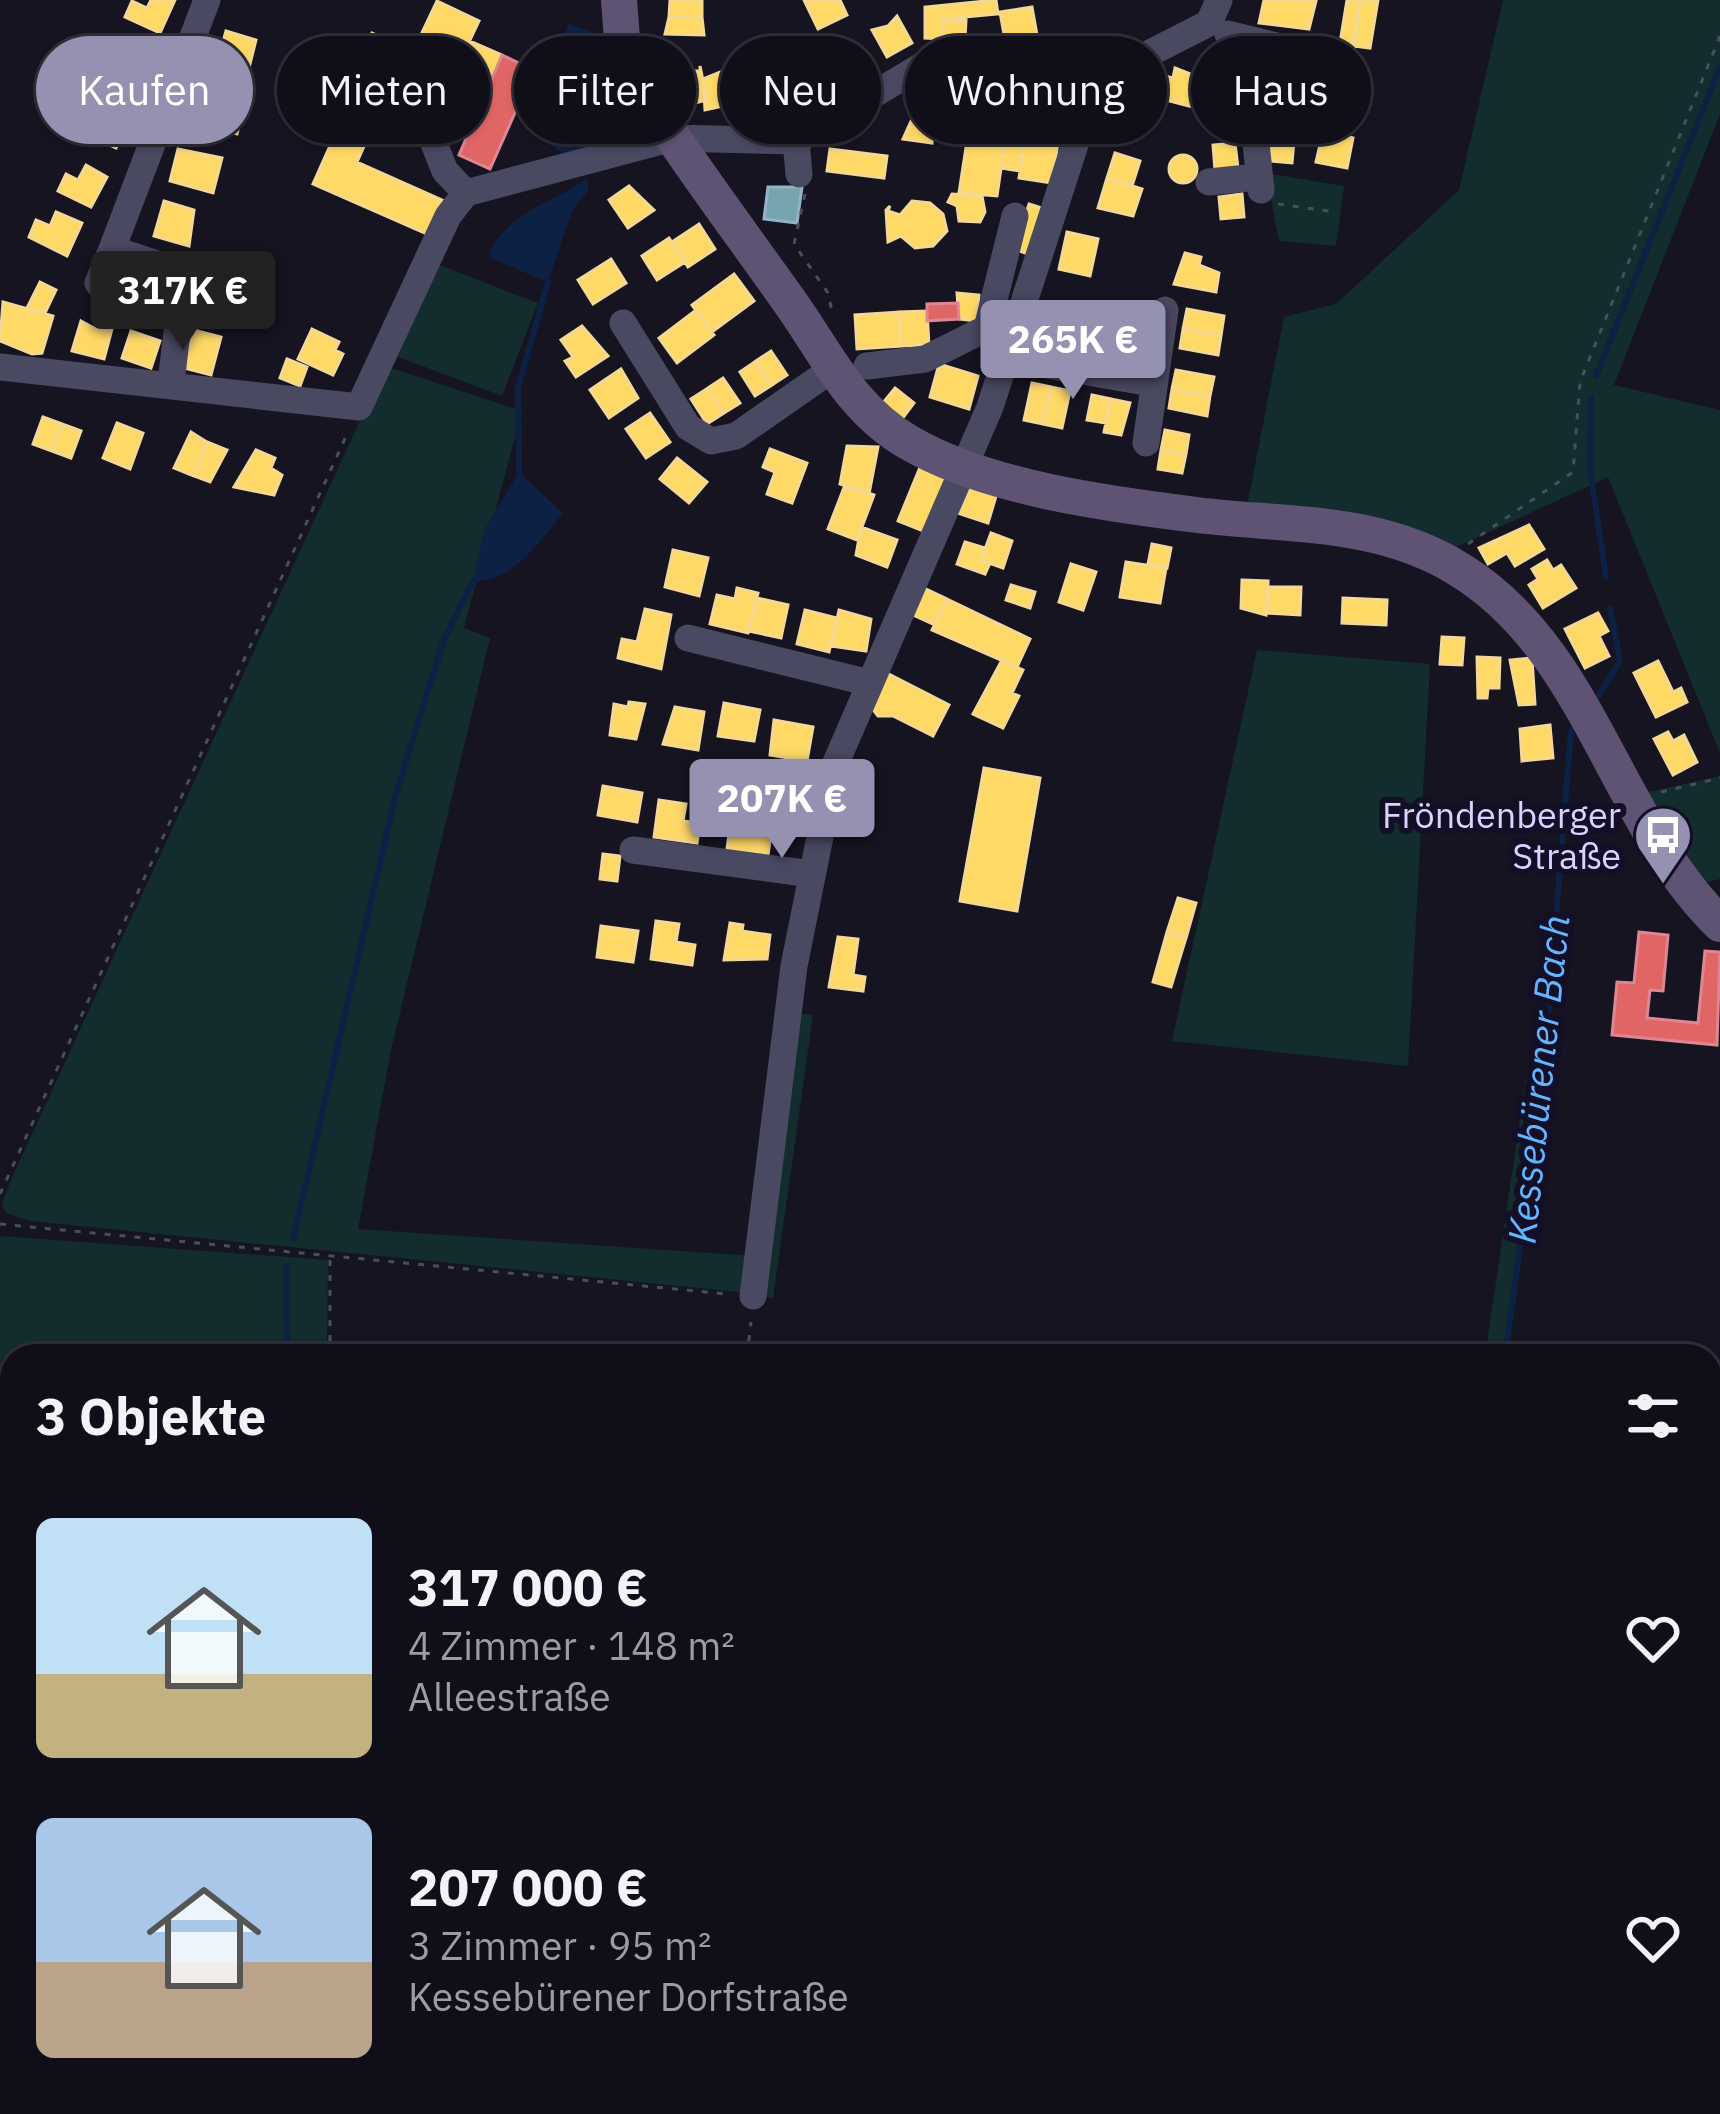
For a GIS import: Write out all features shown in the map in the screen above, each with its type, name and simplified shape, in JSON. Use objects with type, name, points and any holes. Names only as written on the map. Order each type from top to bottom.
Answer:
[{"type":"main road","points":[[619,0],[622,36]]},
{"type":"main road","points":[[677,144],[888,429],[965,467],[1146,509],[1310,522],[1368,533],[1446,561],[1497,596],[1526,624],[1573,692],[1677,879],[1720,924]]},
{"type":"street","points":[[98,283],[207,0]]},
{"type":"street","points":[[1167,39],[1214,11],[1240,36]]},
{"type":"street","points":[[434,144],[446,172],[466,193]]},
{"type":"street","points":[[0,367],[359,407],[448,216],[466,193],[650,144]]},
{"type":"street","points":[[796,144],[799,174]]},
{"type":"street","points":[[753,1296],[794,966],[834,767],[965,467],[1011,345],[1075,144]]},
{"type":"street","points":[[1209,182],[1259,184],[1255,144]]},
{"type":"street","points":[[986,332],[1015,216]]},
{"type":"street","points":[[112,249],[184,273],[171,383]]},
{"type":"street","points":[[1146,443],[1165,310]]},
{"type":"street","points":[[623,323],[688,427],[711,441],[736,436],[841,364],[914,362],[986,332]]},
{"type":"street","points":[[986,332],[1011,345],[1151,383]]},
{"type":"street","points":[[688,638],[870,683]]},
{"type":"street","points":[[633,850],[812,874]]},
{"type":"path","points":[[1446,561],[1573,472],[1580,382],[1720,36]]},
{"type":"path","points":[[799,174],[807,183],[794,244],[832,306],[841,364]]},
{"type":"path","points":[[1259,184],[1265,202],[1335,212]]},
{"type":"path","points":[[1308,220],[1310,208]]},
{"type":"path","points":[[0,1194],[359,407]]},
{"type":"path","points":[[1630,800],[1720,778]]},
{"type":"path","points":[[0,1224],[753,1296],[748,1344]]},
{"type":"path","points":[[330,1257],[330,1344]]},
{"type":"green space","points":[[1503,0],[1720,0],[1720,114],[1614,385],[1720,410],[1720,753],[1608,477],[1446,552],[1246,511],[1284,317],[1336,304],[1459,190]]},
{"type":"green space","points":[[1266,173],[1344,186],[1336,246],[1279,241]]},
{"type":"green space","points":[[434,263],[538,303],[502,396],[398,357]]},
{"type":"green space","points":[[385,366],[522,411],[464,628],[490,638],[391,1050],[358,1229],[754,1256],[749,1293],[30,1221],[6,1213],[2,1204]]},
{"type":"green space","points":[[1257,650],[1430,664],[1408,1066],[1172,1041]]},
{"type":"green space","points":[[1720,776],[1720,879],[1691,886],[1636,795]]},
{"type":"green space","points":[[793,1013],[813,1015],[773,1298],[756,1296]]},
{"type":"green space","points":[[1526,1079],[1543,1082],[1507,1344],[1487,1344]]},
{"type":"green space","points":[[0,1236],[328,1260],[327,1344],[0,1344]]},
{"type":"water","points":[[568,24],[606,36],[565,36]]},
{"type":"water","points":[[549,144],[633,144],[633,145],[568,157]]},
{"type":"water","points":[[587,177],[588,191],[572,211],[548,282],[492,259],[489,253],[510,225]]},
{"type":"water","points":[[519,472],[563,513],[513,567],[488,580],[473,581],[484,530]]},
{"type":"building: Wohnen","points":[[151,0],[175,0],[160,33],[125,17],[132,1],[147,8]]},
{"type":"building: Wohnen","points":[[670,0],[702,0],[702,17],[669,17]]},
{"type":"building: Wohnen","points":[[804,0],[840,0],[847,15],[818,29]]},
{"type":"building: Wohnen","points":[[996,0],[998,14],[943,19],[943,36],[925,36],[925,7]]},
{"type":"building: Wohnen","points":[[1264,0],[1316,1],[1309,29],[1259,23]]},
{"type":"building: Wohnen","points":[[1347,0],[1360,0],[1356,36],[1341,36]]},
{"type":"building: Wohnen","points":[[1360,0],[1378,0],[1371,42],[1371,36],[1355,36]]},
{"type":"building: Wohnen","points":[[437,1],[479,21],[472,36],[420,36]]},
{"type":"building: Wohnen","points":[[1032,7],[1037,35],[1004,36],[1000,12]]},
{"type":"building: Wohnen","points":[[897,16],[908,36],[905,47],[887,57],[881,36],[872,30],[888,26]]},
{"type":"building: Wohnen","points":[[669,17],[702,17],[704,35],[665,34]]},
{"type":"building: Wohnen","points":[[943,19],[966,20],[965,36],[943,36]]},
{"type":"building: Wohnen","points":[[490,50],[502,55],[490,75]]},
{"type":"building: Wohnen","points":[[700,66],[707,100],[696,103],[696,71]]},
{"type":"building: Wohnen","points":[[1175,68],[1191,74],[1191,107],[1167,100],[1167,76],[1173,78]]},
{"type":"building: Wohnen","points":[[720,72],[720,107],[705,110],[703,79]]},
{"type":"building: Wohnen","points":[[331,144],[365,144],[357,162],[442,200],[427,234],[313,184]]},
{"type":"building: Wohnen","points":[[967,144],[1005,144],[997,196],[959,193]]},
{"type":"building: Wohnen","points":[[1005,144],[1024,144],[1020,171],[1001,168]]},
{"type":"building: Wohnen","points":[[1024,144],[1058,144],[1052,183],[1019,178]]},
{"type":"building: Wohnen","points":[[1235,144],[1238,168],[1215,170],[1213,145]]},
{"type":"building: Wohnen","points":[[1271,144],[1294,144],[1292,163],[1269,161]]},
{"type":"building: Wohnen","points":[[1320,144],[1352,144],[1347,168],[1316,162]]},
{"type":"building: Wohnen","points":[[178,149],[222,158],[213,193],[170,181]]},
{"type":"building: Wohnen","points":[[830,149],[887,156],[884,178],[827,171]]},
{"type":"building: Wohnen","points":[[1115,153],[1140,161],[1132,186],[1107,178]]},
{"type":"building: Wohnen","points":[[1183,155],[1193,159],[1197,169],[1193,179],[1183,183],[1173,179],[1169,169],[1173,159]]},
{"type":"building: Wohnen","points":[[86,165],[107,177],[91,207],[58,191],[66,174],[78,180]]},
{"type":"building: Wohnen","points":[[1107,178],[1142,189],[1133,216],[1098,208]]},
{"type":"building: Wohnen","points":[[629,186],[654,210],[628,228],[609,200]]},
{"type":"building: Wohnen","points":[[952,194],[982,196],[985,212],[980,222],[959,221],[957,206],[948,202]]},
{"type":"building: Wohnen","points":[[1242,194],[1244,217],[1221,219],[1219,197]]},
{"type":"building: Wohnen","points":[[164,201],[194,210],[189,246],[154,236]]},
{"type":"building: Wohnen","points":[[912,201],[930,203],[943,214],[947,231],[933,246],[915,248],[901,236],[888,242],[886,210],[890,206],[888,211],[900,215]]},
{"type":"building: Wohnen","points":[[1029,204],[1048,210],[1033,256],[1014,249]]},
{"type":"building: Wohnen","points":[[56,212],[82,223],[67,256],[29,237],[36,220],[50,226]]},
{"type":"building: Wohnen","points":[[699,224],[715,249],[688,267],[672,242]]},
{"type":"building: Wohnen","points":[[1067,232],[1098,239],[1090,276],[1059,269]]},
{"type":"building: Wohnen","points":[[669,238],[685,262],[657,280],[642,256]]},
{"type":"building: Wohnen","points":[[1185,253],[1201,257],[1199,265],[1219,273],[1216,292],[1174,284]]},
{"type":"building: Wohnen","points":[[611,259],[626,283],[593,304],[578,280]]},
{"type":"building: Wohnen","points":[[222,269],[251,277],[241,315],[213,307]]},
{"type":"building: Wohnen","points":[[734,274],[754,301],[712,332],[692,305]]},
{"type":"building: Wohnen","points":[[40,282],[56,290],[45,313],[27,308]]},
{"type":"building: Wohnen","points":[[957,293],[979,295],[976,321],[959,319]]},
{"type":"building: Wohnen","points":[[3,302],[53,316],[42,353],[32,354],[0,341]]},
{"type":"building: Wohnen","points":[[1187,309],[1224,316],[1221,336],[1183,329]]},
{"type":"building: Wohnen","points":[[696,310],[714,335],[677,363],[659,338]]},
{"type":"building: Wohnen","points":[[927,311],[929,345],[901,346],[899,312]]},
{"type":"building: Wohnen","points":[[899,312],[901,346],[857,349],[855,315]]},
{"type":"building: Wohnen","points":[[81,321],[98,330],[112,329],[104,359],[72,351]]},
{"type":"building: Wohnen","points":[[1047,321],[1066,325],[1061,349],[1042,345]]},
{"type":"building: Wohnen","points":[[1109,322],[1128,326],[1121,361],[1102,357]]},
{"type":"building: Wohnen","points":[[1066,325],[1085,329],[1080,353],[1061,349]]},
{"type":"building: Wohnen","points":[[582,326],[608,356],[576,377],[565,361],[573,357],[561,340]]},
{"type":"building: Wohnen","points":[[312,329],[339,342],[335,350],[343,354],[333,375],[298,359]]},
{"type":"building: Wohnen","points":[[1183,329],[1221,336],[1218,355],[1180,348]]},
{"type":"building: Wohnen","points":[[194,330],[221,337],[211,375],[184,368]]},
{"type":"building: Wohnen","points":[[131,331],[160,341],[151,368],[122,358]]},
{"type":"building: Wohnen","points":[[1126,337],[1145,341],[1140,365],[1121,361]]},
{"type":"building: Wohnen","points":[[771,351],[787,375],[772,385],[756,361]]},
{"type":"building: Wohnen","points":[[287,359],[307,367],[300,386],[280,378]]},
{"type":"building: Wohnen","points":[[756,361],[772,385],[755,396],[740,372]]},
{"type":"building: Wohnen","points":[[939,364],[978,376],[969,409],[930,397]]},
{"type":"building: Wohnen","points":[[621,369],[638,398],[609,418],[590,390]]},
{"type":"building: Wohnen","points":[[1176,370],[1214,377],[1210,396],[1172,389]]},
{"type":"building: Wohnen","points":[[723,378],[740,403],[724,413],[708,388]]},
{"type":"building: Wohnen","points":[[1032,383],[1051,387],[1043,424],[1024,420]]},
{"type":"building: Wohnen","points":[[1051,387],[1070,391],[1062,428],[1043,424]]},
{"type":"building: Wohnen","points":[[708,388],[724,413],[707,424],[691,399]]},
{"type":"building: Wohnen","points":[[895,388],[914,403],[902,419],[882,404]]},
{"type":"building: Wohnen","points":[[1172,389],[1210,396],[1207,416],[1169,408]]},
{"type":"building: Wohnen","points":[[1092,395],[1111,399],[1106,423],[1087,420]]},
{"type":"building: Wohnen","points":[[1111,399],[1130,403],[1121,435],[1104,432]]},
{"type":"building: Wohnen","points":[[650,413],[670,442],[646,458],[626,429]]},
{"type":"building: Wohnen","points":[[43,417],[62,424],[52,451],[33,444]]},
{"type":"building: Wohnen","points":[[117,423],[143,433],[130,469],[103,458]]},
{"type":"building: Wohnen","points":[[62,424],[81,431],[71,458],[52,451]]},
{"type":"building: Wohnen","points":[[1165,430],[1189,435],[1186,454],[1161,450]]},
{"type":"building: Wohnen","points":[[191,432],[207,442],[194,476],[174,468]]},
{"type":"building: Wohnen","points":[[207,442],[227,450],[210,482],[194,476]]},
{"type":"building: Wohnen","points":[[847,446],[878,447],[869,494],[840,484]]},
{"type":"building: Wohnen","points":[[770,449],[807,463],[792,503],[767,494],[775,472],[763,467]]},
{"type":"building: Wohnen","points":[[256,450],[275,458],[271,468],[282,475],[274,495],[234,487]]},
{"type":"building: Wohnen","points":[[1161,450],[1186,454],[1182,473],[1158,469]]},
{"type":"building: Wohnen","points":[[677,458],[707,482],[689,503],[660,479]]},
{"type":"building: Wohnen","points":[[921,465],[948,475],[926,532],[898,521]]},
{"type":"building: Wohnen","points":[[845,485],[874,495],[857,540],[828,529]]},
{"type":"building: Wohnen","points":[[972,485],[997,493],[988,523],[958,513]]},
{"type":"building: Wohnen","points":[[1529,525],[1544,549],[1515,566],[1507,553],[1488,564],[1479,548]]},
{"type":"building: Wohnen","points":[[861,527],[897,540],[887,567],[856,555]]},
{"type":"building: Wohnen","points":[[991,533],[1012,541],[1003,568],[981,560]]},
{"type":"building: Wohnen","points":[[965,542],[985,548],[981,560],[990,563],[985,574],[957,564]]},
{"type":"building: Wohnen","points":[[1152,544],[1171,548],[1167,568],[1148,564]]},
{"type":"building: Wohnen","points":[[673,550],[708,558],[699,596],[665,587]]},
{"type":"building: Wohnen","points":[[1547,560],[1553,570],[1561,565],[1576,588],[1543,608],[1529,585],[1538,579],[1532,569]]},
{"type":"building: Wohnen","points":[[1126,562],[1166,568],[1160,603],[1120,597]]},
{"type":"building: Wohnen","points":[[1071,564],[1096,572],[1083,610],[1059,602]]},
{"type":"building: Wohnen","points":[[1242,580],[1268,581],[1266,615],[1241,608]]},
{"type":"building: Wohnen","points":[[1268,581],[1268,587],[1301,587],[1300,615],[1267,613]]},
{"type":"building: Wohnen","points":[[1011,585],[1035,592],[1030,608],[1006,600]]},
{"type":"building: Wohnen","points":[[737,588],[758,593],[748,633],[710,624],[717,595],[735,599]]},
{"type":"building: Wohnen","points":[[924,588],[947,599],[935,625],[911,614]]},
{"type":"building: Wohnen","points":[[757,598],[788,605],[781,638],[749,631]]},
{"type":"building: Wohnen","points":[[1343,598],[1387,600],[1386,625],[1342,623]]},
{"type":"building: Wohnen","points":[[947,599],[1030,639],[1017,667],[932,630]]},
{"type":"building: Wohnen","points":[[645,609],[671,615],[661,669],[618,658],[622,639],[637,642]]},
{"type":"building: Wohnen","points":[[805,610],[837,618],[829,652],[797,644]]},
{"type":"building: Wohnen","points":[[839,610],[871,619],[866,651],[831,646]]},
{"type":"building: Wohnen","points":[[1598,613],[1608,631],[1599,636],[1609,656],[1585,668],[1565,629]]},
{"type":"building: Wohnen","points":[[1442,637],[1464,638],[1462,665],[1440,664]]},
{"type":"building: Wohnen","points":[[1477,657],[1500,658],[1499,688],[1488,688],[1487,698],[1478,698]]},
{"type":"building: Wohnen","points":[[1532,658],[1535,704],[1519,705],[1510,660]]},
{"type":"building: Wohnen","points":[[1002,660],[1023,670],[1012,693],[1019,696],[1003,728],[973,714]]},
{"type":"building: Wohnen","points":[[1658,661],[1673,692],[1681,688],[1687,702],[1656,717],[1634,673]]},
{"type":"building: Wohnen","points":[[883,671],[949,705],[933,736],[893,716],[878,716],[868,703]]},
{"type":"building: Wohnen","points":[[629,702],[645,704],[636,739],[610,735],[614,704],[628,707]]},
{"type":"building: Wohnen","points":[[724,703],[760,710],[754,741],[718,736]]},
{"type":"building: Wohnen","points":[[675,707],[704,712],[698,750],[663,744]]},
{"type":"building: Wohnen","points":[[774,720],[813,727],[807,761],[770,755]]},
{"type":"building: Wohnen","points":[[1550,725],[1553,758],[1522,761],[1520,729]]},
{"type":"building: Wohnen","points":[[1668,732],[1673,741],[1684,735],[1697,762],[1673,775],[1654,739]]},
{"type":"building: Wohnen","points":[[728,764],[743,766],[738,795],[722,792]]},
{"type":"building: Wohnen","points":[[984,768],[1040,778],[1017,911],[960,901]]},
{"type":"building: Wohnen","points":[[603,786],[642,793],[637,822],[598,815]]},
{"type":"building: Wohnen","points":[[659,800],[686,804],[683,821],[700,823],[697,843],[654,837]]},
{"type":"building: Wohnen","points":[[732,811],[758,814],[755,832],[771,834],[768,855],[727,849]]},
{"type":"building: Wohnen","points":[[603,854],[620,856],[617,881],[600,879]]},
{"type":"building: Wohnen","points":[[1178,898],[1196,903],[1186,938],[1167,932]]},
{"type":"building: Wohnen","points":[[656,921],[679,924],[676,942],[695,945],[692,965],[651,959]]},
{"type":"building: Wohnen","points":[[730,923],[743,925],[742,931],[770,935],[767,959],[724,960]]},
{"type":"building: Wohnen","points":[[601,926],[638,931],[633,962],[597,957]]},
{"type":"building: Wohnen","points":[[1167,932],[1186,938],[1171,987],[1153,982]]},
{"type":"building: Wohnen","points":[[838,937],[858,939],[853,975],[865,977],[863,991],[829,987]]},
{"type":"building: Handel","points":[[502,55],[514,61],[514,115],[490,169],[459,155],[464,144],[490,144],[490,83]]},
{"type":"building: Handel","points":[[958,303],[959,319],[927,321],[927,304]]},
{"type":"building: Handel","points":[[1639,932],[1668,935],[1663,991],[1650,990],[1647,1018],[1698,1023],[1705,951],[1720,952],[1717,1045],[1612,1035],[1617,982],[1634,983]]},
{"type":"building: Öffentlich","points":[[768,187],[802,187],[797,223],[764,219]]},
{"type":"waterway","name":"Kessebürener Bach","points":[[1596,376],[1720,67]]},
{"type":"waterway","points":[[519,472],[518,388],[548,282]]},
{"type":"waterway","name":"Kessebürener Bach","points":[[1591,399],[1590,469],[1606,577]]},
{"type":"waterway","points":[[293,1239],[396,794],[443,642],[473,581]]},
{"type":"waterway","name":"Kessebürener Bach","points":[[1599,695],[1620,661],[1610,608]]},
{"type":"waterway","name":"Kessebürener Bach","points":[[1507,1344],[1543,1082],[1571,730]]},
{"type":"waterway","points":[[286,1266],[287,1344]]},
{"type":"place","name":"Fröndenberger Straße","points":[[1663,886]]}]
